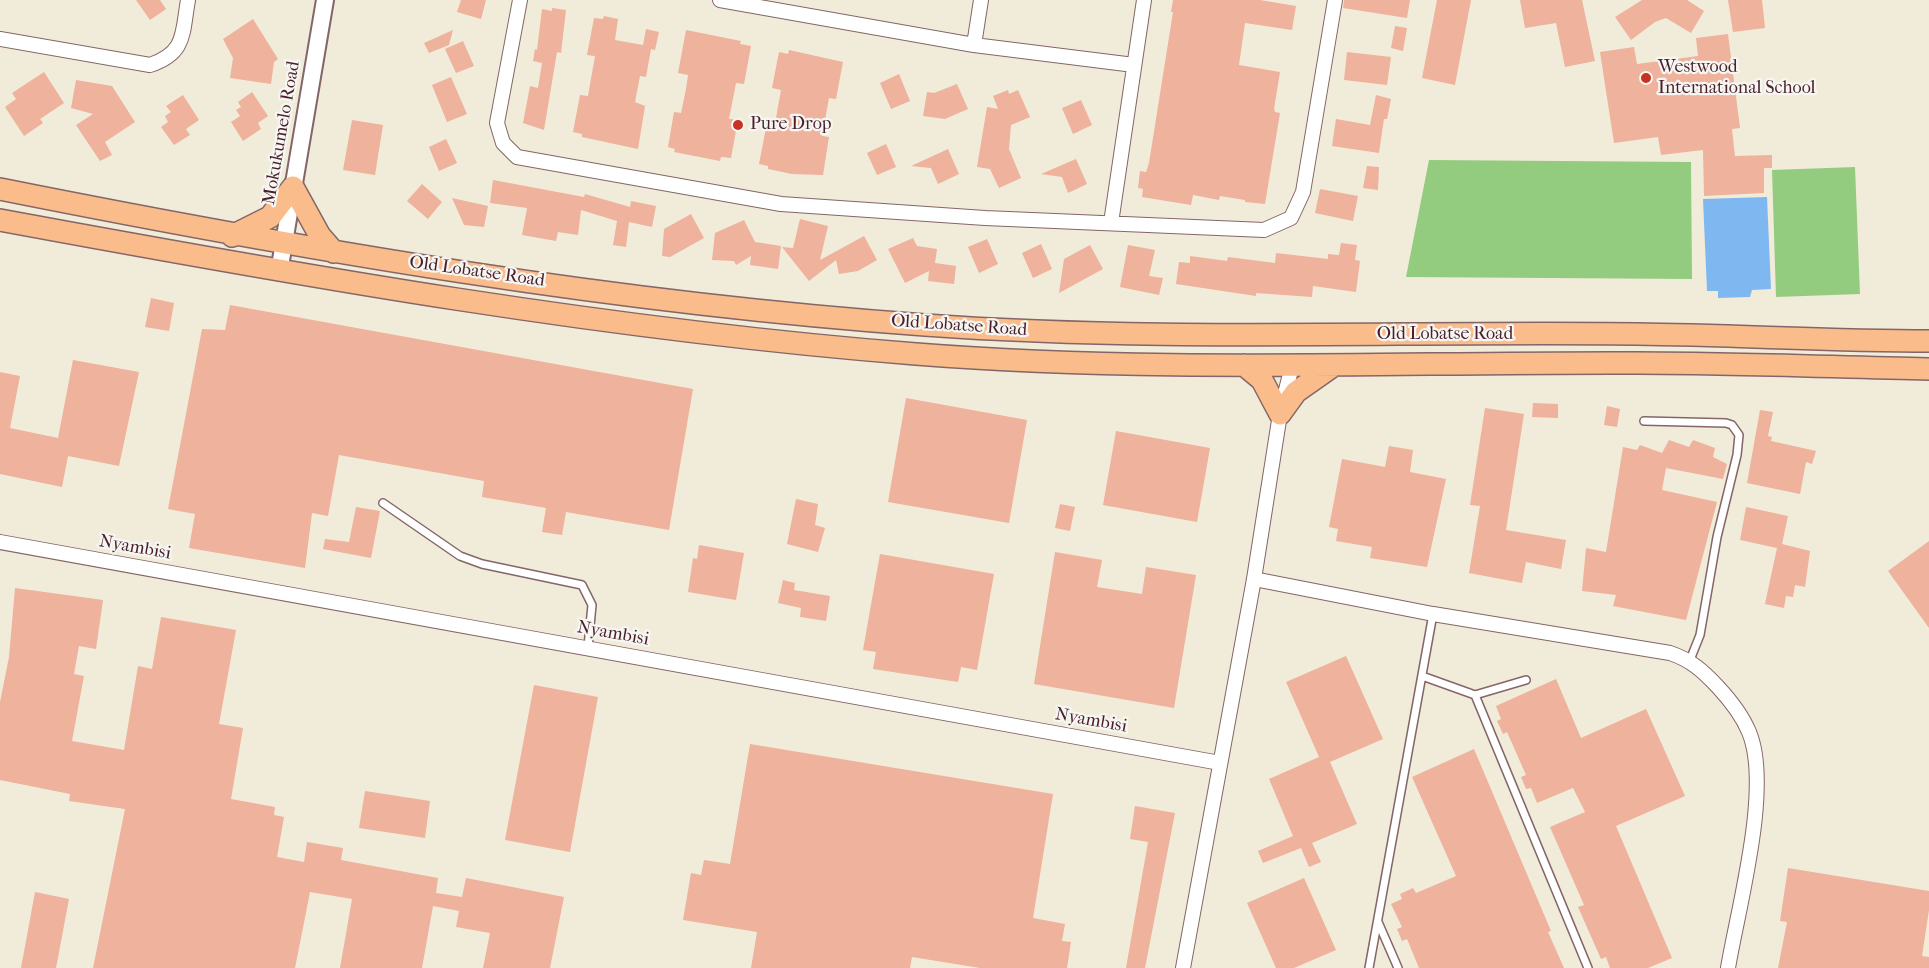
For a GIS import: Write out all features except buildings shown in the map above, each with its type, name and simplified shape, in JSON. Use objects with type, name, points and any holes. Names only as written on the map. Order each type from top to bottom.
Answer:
[{"type":"main road","points":[[232,236],[270,217],[293,187],[320,236],[334,252]]},
{"type":"main road","name":"Old Lobatse Road","points":[[0,189],[283,245],[666,299],[925,325],[1056,331],[1335,335],[1638,334],[1929,341]]},
{"type":"main road","name":"Old Lobatse Road","points":[[0,220],[279,272],[662,329],[906,353],[1051,361],[1292,366],[1639,363],[1929,369]]},
{"type":"main road","points":[[1271,333],[1292,366],[1335,335]]},
{"type":"main road","points":[[1244,365],[1262,380],[1280,414],[1296,392],[1333,366]]},
{"type":"street","points":[[0,39],[150,66],[168,59],[180,45],[188,0]]},
{"type":"street","name":"Mokukumelo Road","points":[[279,272],[325,0]]},
{"type":"street","points":[[520,0],[497,123],[503,142],[517,156],[781,204],[1264,230],[1291,218],[1303,192],[1335,0]]},
{"type":"street","points":[[720,0],[807,7],[974,45],[1134,65]]},
{"type":"street","points":[[974,45],[981,0]]},
{"type":"street","points":[[1111,223],[1144,0]]},
{"type":"street","points":[[1183,968],[1254,579],[1280,414],[1292,366]]},
{"type":"street","name":"Nyambisi","points":[[0,542],[1220,763]]},
{"type":"street","points":[[1254,579],[1433,614],[1670,652],[1690,660],[1732,702],[1750,733],[1758,773],[1755,819],[1728,968]]},
{"type":"lane","points":[[1644,421],[1726,423],[1732,425],[1738,435],[1737,455],[1717,537],[1702,626],[1690,660]]},
{"type":"lane","points":[[383,503],[460,556],[482,564],[582,585],[592,605],[588,647]]},
{"type":"lane","points":[[1369,968],[1433,614]]},
{"type":"lane","points":[[1422,675],[1475,695],[1526,680]]},
{"type":"lane","points":[[1475,695],[1588,968]]},
{"type":"lane","points":[[1378,922],[1398,968]]},
{"type":"green space","points":[[1429,160],[1691,162],[1692,279],[1406,277]]},
{"type":"green space","points":[[1855,167],[1860,294],[1776,297],[1772,170]]},
{"type":"water","points":[[1767,197],[1771,289],[1752,290],[1750,297],[1718,298],[1718,291],[1707,291],[1703,199]]},
{"type":"place","name":"Westwood International School","points":[[1646,78]]},
{"type":"place","name":"Pure Drop","points":[[738,125]]}]
